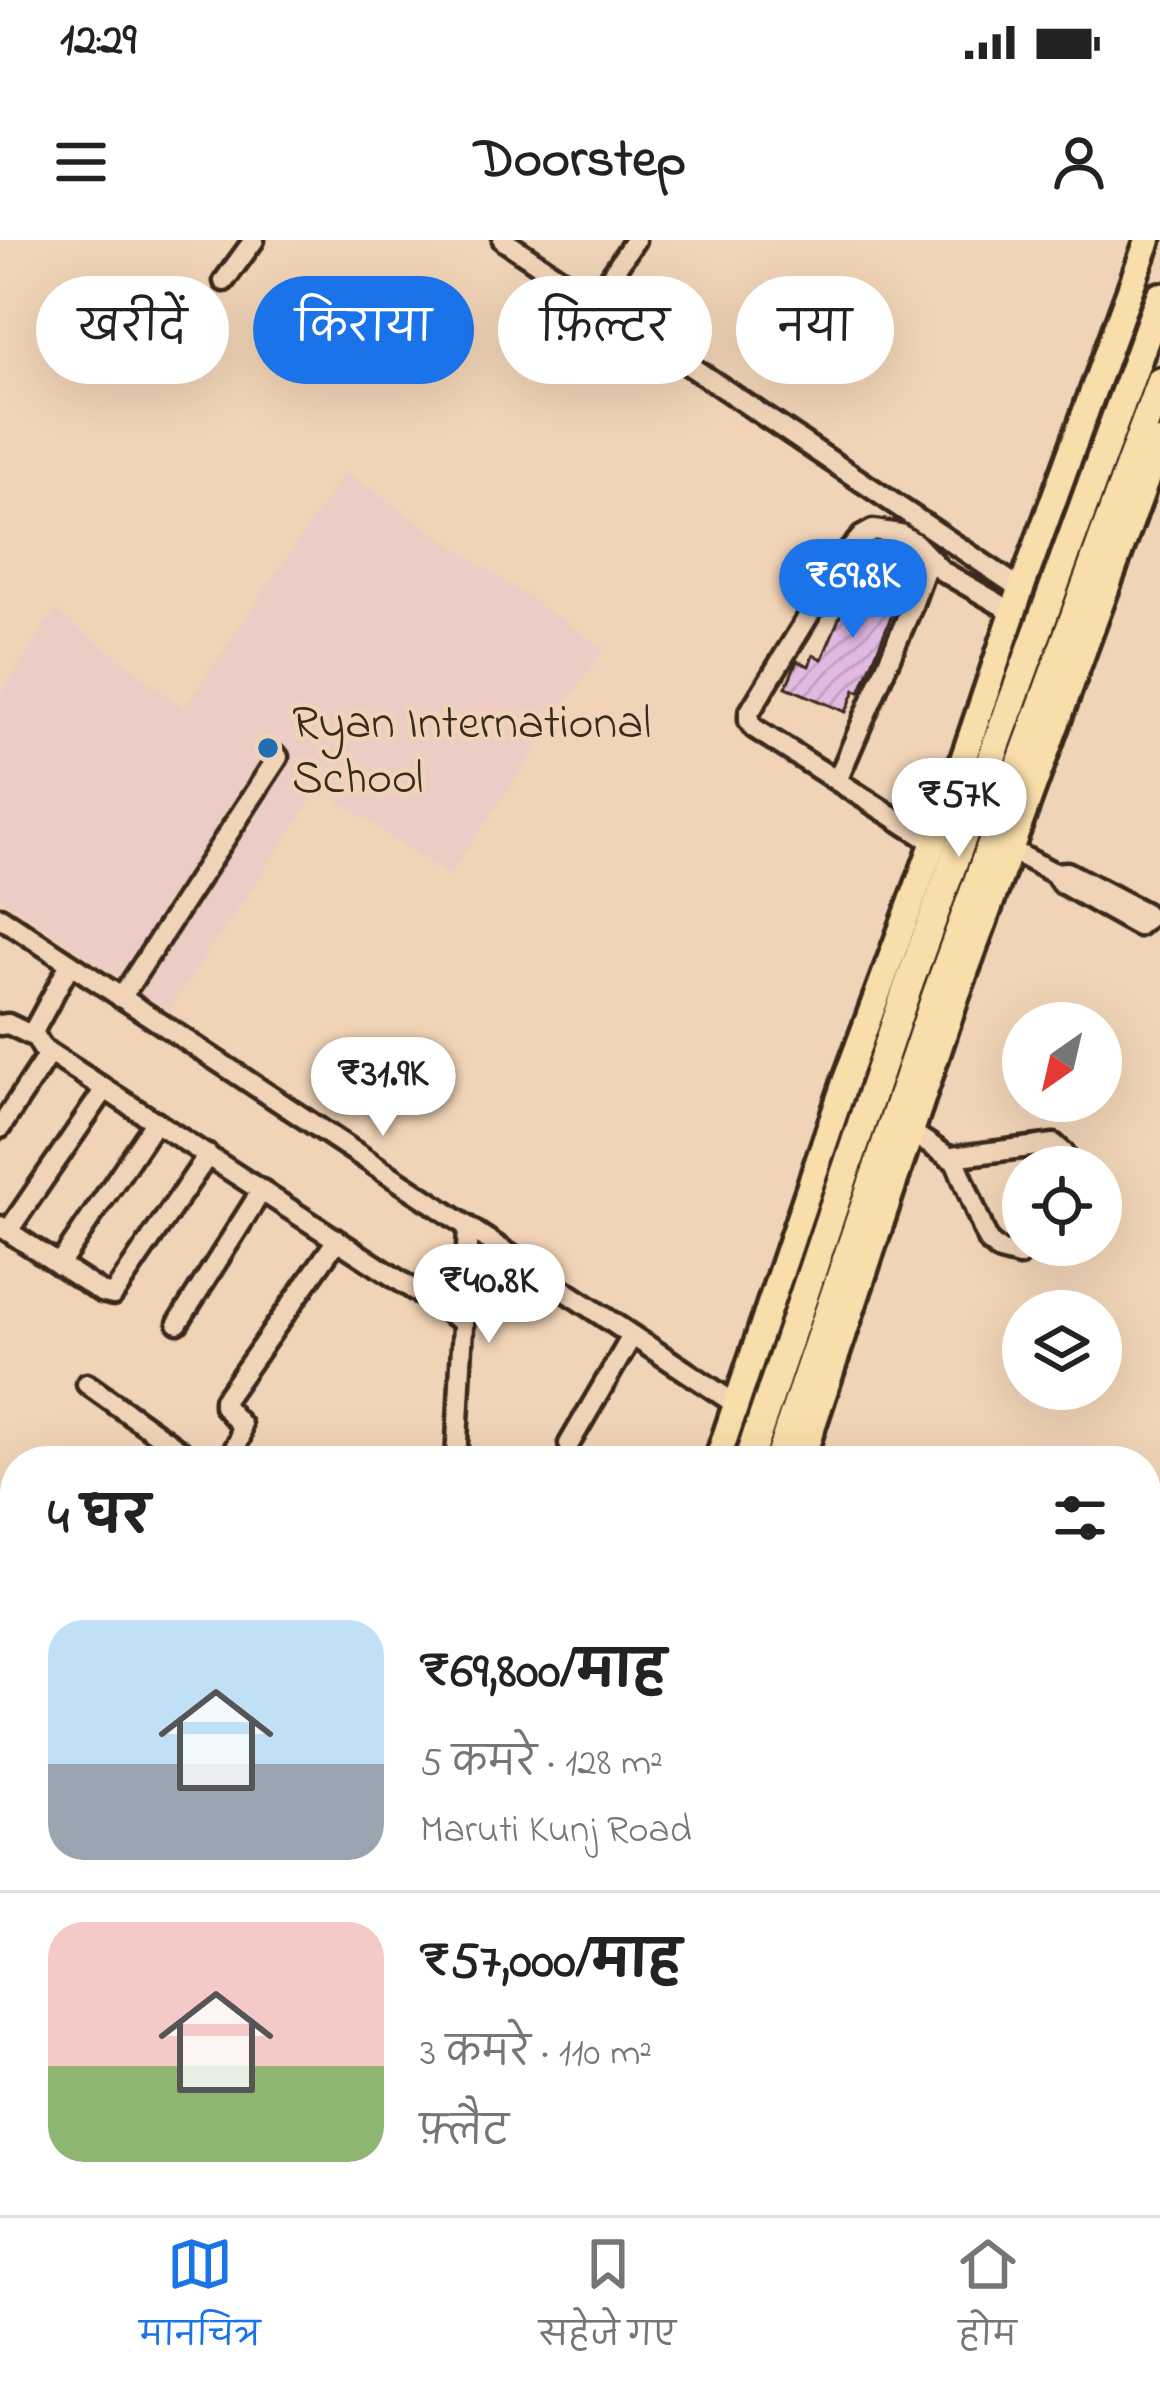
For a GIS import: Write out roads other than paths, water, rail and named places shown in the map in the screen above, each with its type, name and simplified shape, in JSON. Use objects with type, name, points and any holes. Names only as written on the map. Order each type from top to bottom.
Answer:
[{"type":"highway","points":[[753,1446],[913,972],[1160,297]]},
{"type":"highway","points":[[783,1446],[935,998],[1160,382]]},
{"type":"main road","points":[[722,1446],[844,1085],[934,844],[1144,242]]},
{"type":"main road","points":[[806,1446],[956,997],[1160,442]]},
{"type":"street","points":[[228,276],[254,240]]},
{"type":"street","points":[[503,240],[556,276]]},
{"type":"street","points":[[611,276],[635,240]]},
{"type":"street","points":[[710,384],[1017,600]]},
{"type":"street","points":[[934,844],[754,728],[749,712],[847,553],[862,536],[878,529],[915,543],[942,571],[1017,600]]},
{"type":"street","points":[[838,782],[929,559]]},
{"type":"street","points":[[121,998],[278,757]]},
{"type":"street","points":[[1011,850],[1054,873]]},
{"type":"street","points":[[0,917],[737,1405]]},
{"type":"street","points":[[70,964],[34,1028],[36,1042],[463,1322]]},
{"type":"street","points":[[0,1024],[33,1036]]},
{"type":"street","points":[[0,1128],[49,1052]]},
{"type":"street","points":[[105,1089],[4,1229],[58,1265],[112,1295],[208,1155]]},
{"type":"street","points":[[58,1265],[155,1121]]},
{"type":"street","points":[[911,1132],[952,1157],[993,1246],[1002,1249]]},
{"type":"street","points":[[952,1157],[1002,1150]]},
{"type":"street","points":[[178,1322],[262,1190]]},
{"type":"street","points":[[457,1446],[468,1229]]},
{"type":"street","points":[[235,1446],[242,1425],[224,1400],[337,1240]]},
{"type":"street","points":[[569,1444],[632,1336]]},
{"type":"street","points":[[87,1384],[174,1446]]},
{"type":"place","name":"Ryan International School","points":[[268,748]]}]
